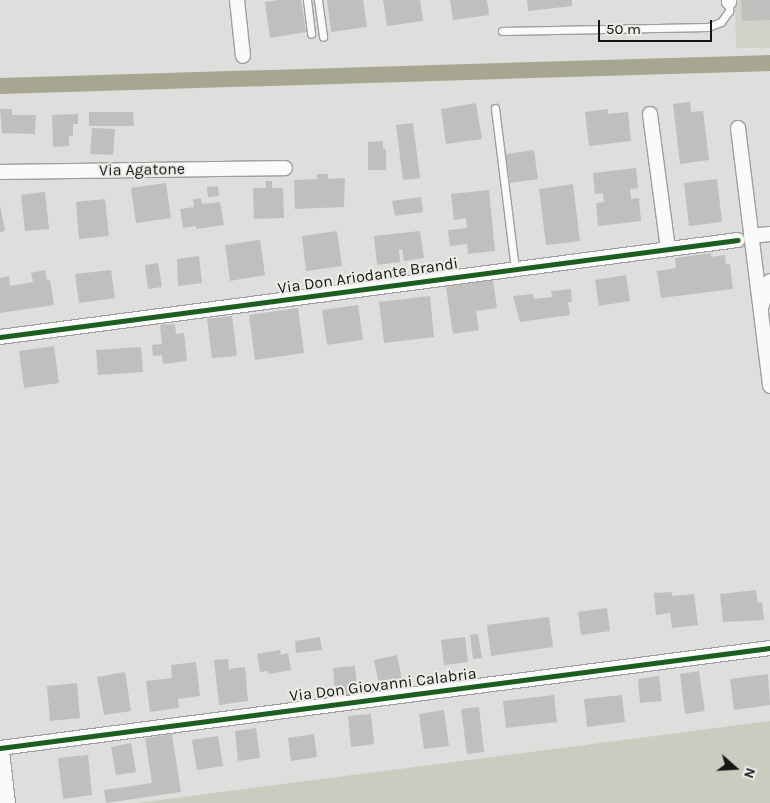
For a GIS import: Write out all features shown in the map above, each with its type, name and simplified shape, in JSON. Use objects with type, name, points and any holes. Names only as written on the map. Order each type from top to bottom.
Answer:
[{"type":"street","points":[[237,0],[243,56]]},
{"type":"street","points":[[650,114],[668,249]]},
{"type":"street","points":[[738,128],[745,238],[766,332],[770,386]]},
{"type":"street","name":"Via Agatone","points":[[0,172],[285,168]]},
{"type":"street","name":"Via Don Ariodante Brandi","points":[[0,337],[515,270],[770,234]]},
{"type":"street","points":[[760,311],[770,281]]},
{"type":"street","name":"Via Don Giovanni Calabria","points":[[0,749],[770,648]]},
{"type":"street","points":[[0,749],[6,803]]},
{"type":"lane","points":[[307,0],[311,34]]},
{"type":"lane","points":[[318,0],[323,37]]},
{"type":"lane","points":[[502,32],[708,27],[721,22],[728,11],[729,1]]},
{"type":"lane","points":[[495,108],[515,270]]},
{"type":"shaded area","points":[[735,0],[770,0],[770,48],[736,48]]},
{"type":"shaded area","points":[[770,721],[770,803],[137,803]]},
{"type":"building","points":[[301,0],[306,32],[270,38],[265,2]]},
{"type":"building","points":[[327,0],[363,0],[367,27],[331,32]]},
{"type":"building","points":[[383,0],[420,0],[423,21],[387,26]]},
{"type":"building","points":[[450,0],[487,0],[489,15],[453,20]]},
{"type":"building","points":[[527,0],[572,0],[572,6],[528,11]]},
{"type":"building","points":[[741,0],[770,0],[770,20],[742,21]]},
{"type":"building","points":[[690,102],[691,112],[703,111],[709,160],[680,164],[673,104]]},
{"type":"building","points":[[476,103],[482,139],[446,144],[441,109]]},
{"type":"building","points":[[0,109],[12,109],[12,115],[36,115],[35,134],[2,133]]},
{"type":"building","points":[[608,109],[608,114],[628,112],[631,141],[589,146],[585,112]]},
{"type":"building","points":[[89,112],[133,112],[134,126],[89,126]]},
{"type":"building","points":[[78,114],[78,124],[73,124],[73,136],[69,136],[69,146],[53,147],[52,115]]},
{"type":"building","points":[[413,123],[420,178],[403,180],[396,125]]},
{"type":"building","points":[[92,128],[115,129],[113,155],[90,154]]},
{"type":"building","points":[[383,141],[383,149],[386,149],[386,170],[368,170],[368,142]]},
{"type":"building","points":[[534,150],[538,179],[510,183],[506,154]]},
{"type":"building","points":[[636,168],[638,188],[630,189],[631,199],[639,198],[641,221],[598,226],[596,203],[604,202],[603,193],[595,194],[593,173]]},
{"type":"building","points":[[317,174],[328,174],[328,179],[345,178],[344,207],[295,209],[294,180],[317,179]]},
{"type":"building","points":[[717,179],[722,222],[689,226],[684,183]]},
{"type":"building","points":[[266,181],[272,181],[272,188],[283,188],[284,218],[254,219],[253,188],[266,188]]},
{"type":"building","points":[[166,183],[171,218],[136,223],[131,188]]},
{"type":"building","points":[[573,184],[580,241],[546,245],[539,189]]},
{"type":"building","points":[[218,186],[219,196],[208,197],[207,187]]},
{"type":"building","points":[[489,190],[495,251],[468,254],[467,244],[450,246],[448,230],[467,228],[466,218],[454,220],[451,194]]},
{"type":"building","points":[[45,192],[49,229],[25,231],[21,195]]},
{"type":"building","points":[[421,197],[423,212],[395,216],[392,201]]},
{"type":"building","points":[[201,198],[202,204],[220,202],[224,225],[196,229],[196,226],[183,228],[180,209],[194,207],[193,199]]},
{"type":"building","points":[[105,199],[109,236],[79,239],[76,202]]},
{"type":"building","points":[[0,205],[5,231],[0,232]]},
{"type":"building","points":[[337,231],[342,266],[306,271],[302,236]]},
{"type":"building","points":[[420,231],[424,258],[404,261],[402,249],[399,250],[400,262],[377,265],[374,236]]},
{"type":"building","points":[[260,240],[265,275],[230,281],[225,245]]},
{"type":"building","points":[[711,253],[711,257],[725,255],[726,264],[730,264],[733,289],[661,298],[657,271],[676,268],[675,258]]},
{"type":"building","points":[[199,256],[202,283],[178,286],[177,259]]},
{"type":"building","points":[[158,263],[162,287],[148,289],[145,265]]},
{"type":"building","points":[[45,270],[47,280],[50,280],[54,305],[0,313],[0,278],[9,276],[10,286],[33,282],[31,273]]},
{"type":"building","points":[[111,270],[115,298],[79,303],[75,274]]},
{"type":"building","points":[[626,275],[630,301],[599,306],[595,280]]},
{"type":"building","points":[[493,280],[497,308],[476,311],[479,330],[453,334],[446,287]]},
{"type":"building","points":[[571,289],[572,302],[568,302],[570,315],[520,322],[513,296],[533,294],[534,299],[552,297],[551,291]]},
{"type":"building","points":[[430,296],[434,337],[384,343],[379,302]]},
{"type":"building","points":[[358,305],[363,340],[327,345],[322,310]]},
{"type":"building","points":[[298,308],[304,353],[255,360],[249,315]]},
{"type":"building","points":[[232,316],[237,356],[212,358],[207,319]]},
{"type":"building","points":[[175,324],[176,334],[184,333],[187,361],[163,364],[162,355],[153,356],[152,345],[162,344],[160,325]]},
{"type":"building","points":[[54,346],[59,383],[24,388],[19,351]]},
{"type":"building","points":[[141,347],[143,372],[98,375],[96,350]]},
{"type":"building","points":[[756,590],[758,603],[762,602],[764,620],[723,622],[720,594]]},
{"type":"building","points":[[672,592],[672,596],[694,594],[698,625],[672,628],[670,613],[656,615],[654,593]]},
{"type":"building","points":[[607,608],[610,631],[581,635],[578,612]]},
{"type":"building","points":[[549,617],[553,647],[491,656],[487,625]]},
{"type":"building","points":[[478,634],[482,658],[473,659],[470,635]]},
{"type":"building","points":[[320,637],[322,650],[296,653],[295,641]]},
{"type":"building","points":[[465,637],[468,662],[444,665],[441,640]]},
{"type":"building","points":[[280,650],[281,655],[288,653],[291,670],[269,674],[268,671],[260,672],[257,654]]},
{"type":"building","points":[[397,655],[402,680],[379,685],[374,660]]},
{"type":"building","points":[[228,659],[229,669],[245,667],[248,701],[219,705],[214,660]]},
{"type":"building","points":[[196,662],[200,696],[178,699],[179,708],[150,712],[146,681],[172,678],[171,665]]},
{"type":"building","points":[[355,666],[358,694],[335,696],[333,668]]},
{"type":"building","points":[[699,671],[705,711],[685,714],[680,674]]},
{"type":"building","points":[[125,672],[131,711],[104,715],[97,677]]},
{"type":"building","points":[[768,674],[770,705],[734,710],[730,679]]},
{"type":"building","points":[[659,676],[662,701],[640,703],[638,679]]},
{"type":"building","points":[[77,683],[80,718],[50,721],[47,686]]},
{"type":"building","points":[[554,695],[557,722],[506,728],[503,701]]},
{"type":"building","points":[[622,695],[625,722],[587,727],[584,699]]},
{"type":"building","points":[[479,707],[484,752],[467,754],[461,709]]},
{"type":"building","points":[[444,710],[449,746],[424,749],[419,714]]},
{"type":"building","points":[[371,714],[374,744],[351,747],[348,716]]},
{"type":"building","points":[[256,728],[260,758],[238,761],[235,731]]},
{"type":"building","points":[[172,734],[181,792],[106,803],[104,790],[152,783],[145,738]]},
{"type":"building","points":[[314,734],[317,757],[291,761],[288,738]]},
{"type":"building","points":[[218,736],[223,766],[197,770],[192,740]]},
{"type":"building","points":[[131,743],[136,772],[116,775],[111,747]]},
{"type":"building","points":[[88,755],[92,795],[63,799],[58,758]]},
{"type":"waterway","points":[[0,86],[770,63]]},
{"type":"cycle path","points":[[0,337],[738,240]]},
{"type":"cycle path","points":[[0,748],[770,648]]}]
